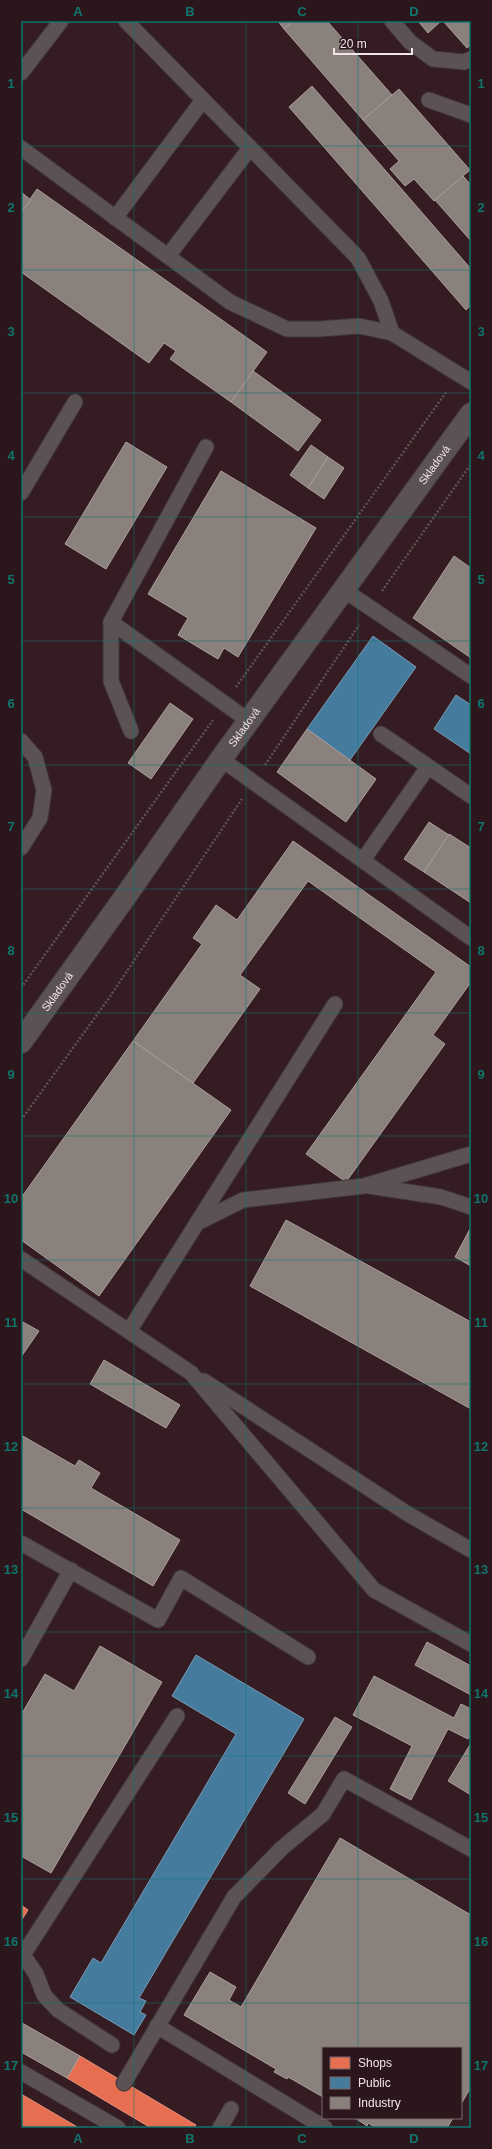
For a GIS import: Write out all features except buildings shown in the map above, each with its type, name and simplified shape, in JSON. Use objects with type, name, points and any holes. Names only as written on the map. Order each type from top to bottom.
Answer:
[{"type":"street","name":"Skladová","points":[[21,1042],[125,897],[221,759],[471,414]]},
{"type":"lane","points":[[21,73],[61,21]]},
{"type":"lane","points":[[126,21],[358,258],[381,301],[392,333]]},
{"type":"lane","points":[[392,21],[410,42],[433,59],[464,62],[471,60]]},
{"type":"lane","points":[[116,218],[203,100]]},
{"type":"lane","points":[[429,100],[471,115]]},
{"type":"lane","points":[[21,148],[230,302],[287,329],[359,326],[392,333],[465,379]]},
{"type":"lane","points":[[168,256],[250,148]]},
{"type":"lane","points":[[21,493],[75,402]]},
{"type":"lane","points":[[131,731],[111,681],[111,622],[206,447]]},
{"type":"lane","points":[[344,590],[471,676]]},
{"type":"lane","points":[[111,622],[249,721]]},
{"type":"lane","points":[[381,734],[471,796]]},
{"type":"lane","points":[[21,741],[35,757],[44,790],[40,818],[21,848]]},
{"type":"lane","points":[[221,759],[471,938]]},
{"type":"lane","points":[[363,860],[428,767]]},
{"type":"lane","points":[[129,1331],[335,1004]]},
{"type":"lane","points":[[197,1223],[243,1200],[364,1186],[463,1155],[471,1154]]},
{"type":"lane","points":[[364,1186],[441,1197],[471,1207]]},
{"type":"lane","points":[[21,1259],[191,1373],[408,1514],[471,1550]]},
{"type":"lane","points":[[191,1373],[374,1590],[471,1644]]},
{"type":"lane","points":[[21,1543],[158,1620],[181,1578],[308,1657]]},
{"type":"lane","points":[[21,1659],[71,1570]]},
{"type":"lane","points":[[112,2045],[58,2010],[44,1995],[36,1974],[22,1957],[177,1716]]},
{"type":"lane","points":[[124,2083],[234,1896],[282,1848],[323,1814],[344,1780],[471,1849]]},
{"type":"lane","points":[[157,2026],[325,2128]]},
{"type":"lane","points":[[21,2072],[118,2128]]},
{"type":"lane","points":[[220,2128],[231,2109]]},
{"type":"path","points":[[21,988],[225,703],[465,379]]},
{"type":"shaded area","points":[[21,21],[471,21],[471,2128],[21,2128]]}]
